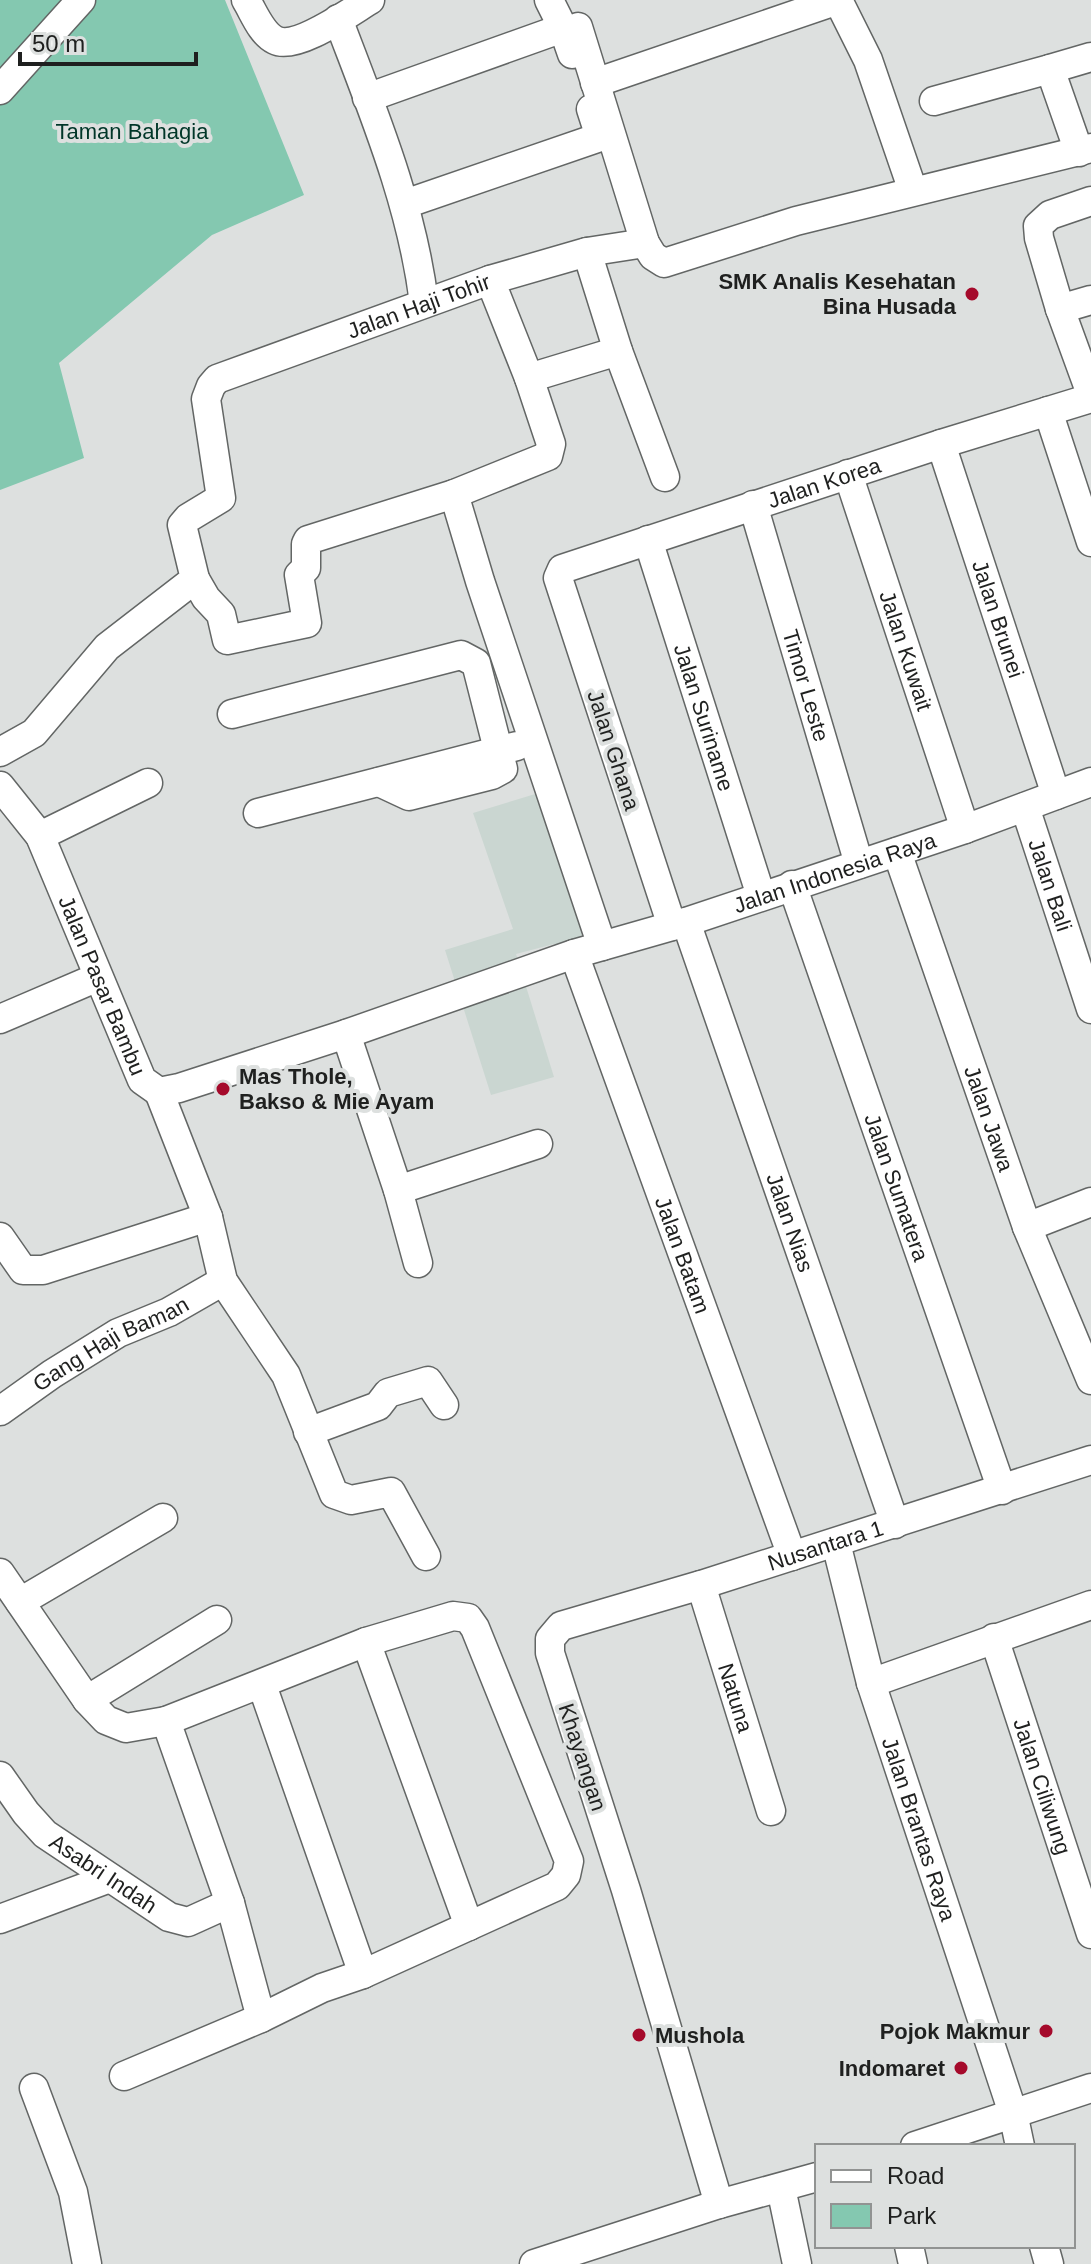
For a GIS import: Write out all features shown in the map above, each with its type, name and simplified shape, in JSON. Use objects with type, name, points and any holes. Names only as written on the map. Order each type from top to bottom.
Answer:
[{"type":"street","points":[[0,90],[81,0]]},
{"type":"street","points":[[246,0],[265,33],[276,41],[291,44],[370,0]]},
{"type":"street","points":[[549,0],[570,28],[595,83],[645,243],[653,256],[664,263],[796,221],[1085,150],[1050,69]]},
{"type":"street","points":[[595,83],[838,0],[868,60],[913,191]]},
{"type":"street","points":[[338,19],[405,204],[419,262],[424,303]]},
{"type":"street","points":[[367,98],[570,28]]},
{"type":"street","points":[[405,204],[600,137],[570,28]]},
{"type":"street","points":[[934,101],[1091,57]]},
{"type":"street","points":[[1091,201],[1050,215],[1038,226],[1060,309],[1091,396]]},
{"type":"street","name":"Jalan Haji Tohir","points":[[195,579],[183,523],[221,498],[206,399],[211,386],[224,375],[490,280],[587,252],[645,243]]},
{"type":"street","points":[[587,252],[618,351],[665,477]]},
{"type":"street","points":[[0,752],[34,733],[107,647],[195,579],[206,598],[221,614],[227,640],[307,623],[299,575],[306,568],[306,544],[312,537],[454,494],[548,456],[551,444],[490,280]]},
{"type":"street","points":[[1060,309],[1091,300]]},
{"type":"street","points":[[529,378],[618,351]]},
{"type":"street","name":"Jalan Korea","points":[[559,574],[562,569],[648,540],[1091,396]]},
{"type":"street","points":[[1048,411],[1091,542]]},
{"type":"street","name":"Jalan Brunei","points":[[941,444],[1056,795]]},
{"type":"street","name":"Jalan Kuwait","points":[[848,474],[965,829]]},
{"type":"street","points":[[454,494],[602,946]]},
{"type":"street","name":"Timor Leste","points":[[753,505],[859,864]]},
{"type":"street","name":"Jalan Suriname","points":[[648,540],[761,896]]},
{"type":"street","name":"Jalan Ghana","points":[[559,574],[679,924]]},
{"type":"street","points":[[232,714],[461,655],[476,663],[503,769],[478,779],[409,796],[379,782],[258,813]]},
{"type":"street","points":[[499,751],[534,742]]},
{"type":"street","name":"Jalan Indonesia Raya","points":[[574,954],[679,924],[897,852],[1091,782]]},
{"type":"street","points":[[40,836],[148,783]]},
{"type":"street","name":"Jalan Pasar Bambu","points":[[0,786],[40,836],[142,1080],[159,1092],[346,1034],[574,954]]},
{"type":"street","name":"Jalan Bali","points":[[1025,807],[1091,1009]]},
{"type":"street","name":"Jalan Jawa","points":[[897,852],[1027,1227],[1091,1380]]},
{"type":"street","name":"Jalan Sumatera","points":[[792,885],[1002,1490]]},
{"type":"street","name":"Jalan Nias","points":[[679,924],[895,1524]]},
{"type":"street","name":"Jalan Batam","points":[[574,954],[792,1556]]},
{"type":"street","points":[[0,1019],[98,977]]},
{"type":"street","points":[[346,1034],[398,1190],[418,1263]]},
{"type":"street","points":[[159,1092],[208,1217],[223,1281],[286,1375],[334,1494],[351,1500],[391,1492],[426,1556]]},
{"type":"street","points":[[398,1190],[538,1144]]},
{"type":"street","points":[[1027,1227],[1091,1202]]},
{"type":"street","points":[[0,1237],[23,1270],[43,1270],[208,1217]]},
{"type":"street","name":"Gang Haji Baman","points":[[0,1411],[118,1333],[169,1312],[223,1281]]},
{"type":"street","points":[[308,1432],[378,1406],[388,1393],[428,1381],[444,1405]]},
{"type":"street","name":"Nusantara 1","points":[[561,1626],[836,1543],[1091,1460]]},
{"type":"street","points":[[20,1602],[163,1518]]},
{"type":"street","name":"Jalan Brantas Raya","points":[[836,1543],[871,1683],[1013,2113],[1020,2144]]},
{"type":"street","points":[[0,1573],[87,1700],[106,1720],[126,1728],[166,1721],[366,1642],[453,1616],[468,1618],[475,1628],[569,1861],[566,1875],[557,1886],[363,1974],[322,1988],[261,2018],[124,2076]]},
{"type":"street","name":"Natuna","points":[[701,1585],[771,1811]]},
{"type":"street","points":[[871,1683],[1091,1605]]},
{"type":"street","points":[[87,1700],[217,1620]]},
{"type":"street","name":"Khayangan","points":[[561,1626],[550,1639],[550,1653],[626,1890],[719,2204]]},
{"type":"street","name":"Jalan Ciliwung","points":[[994,1638],[1091,1934]]},
{"type":"street","points":[[366,1642],[469,1926]]},
{"type":"street","points":[[262,1685],[363,1974]]},
{"type":"street","points":[[166,1721],[230,1903],[261,2018]]},
{"type":"street","name":"Asabri Indah","points":[[0,1776],[45,1834],[169,1917],[188,1922],[230,1903]]},
{"type":"street","points":[[0,1919],[110,1878]]},
{"type":"street","points":[[34,2088],[73,2192],[87,2264]]},
{"type":"street","points":[[921,2144],[1091,2088]]},
{"type":"street","points":[[534,2264],[719,2204],[815,2178]]},
{"type":"street","points":[[781,2188],[797,2264]]},
{"type":"shaded area","points":[[555,788],[601,935],[577,944],[554,944],[516,954],[554,1077],[491,1095],[445,950],[513,929],[473,813]]},
{"type":"green space","name":"Taman Bahagia","points":[[0,0],[225,0],[304,195],[212,235],[59,363],[84,458],[0,490]]},
{"type":"place","name":"SMK Analis Kesehatan Bina Husada","points":[[972,294]]},
{"type":"place","name":"Mas Thole, Bakso & Mie Ayam","points":[[223,1089]]},
{"type":"place","name":"Pojok Makmur","points":[[1046,2031]]},
{"type":"place","name":"Mushola","points":[[639,2035]]},
{"type":"place","name":"Indomaret","points":[[961,2068]]}]
